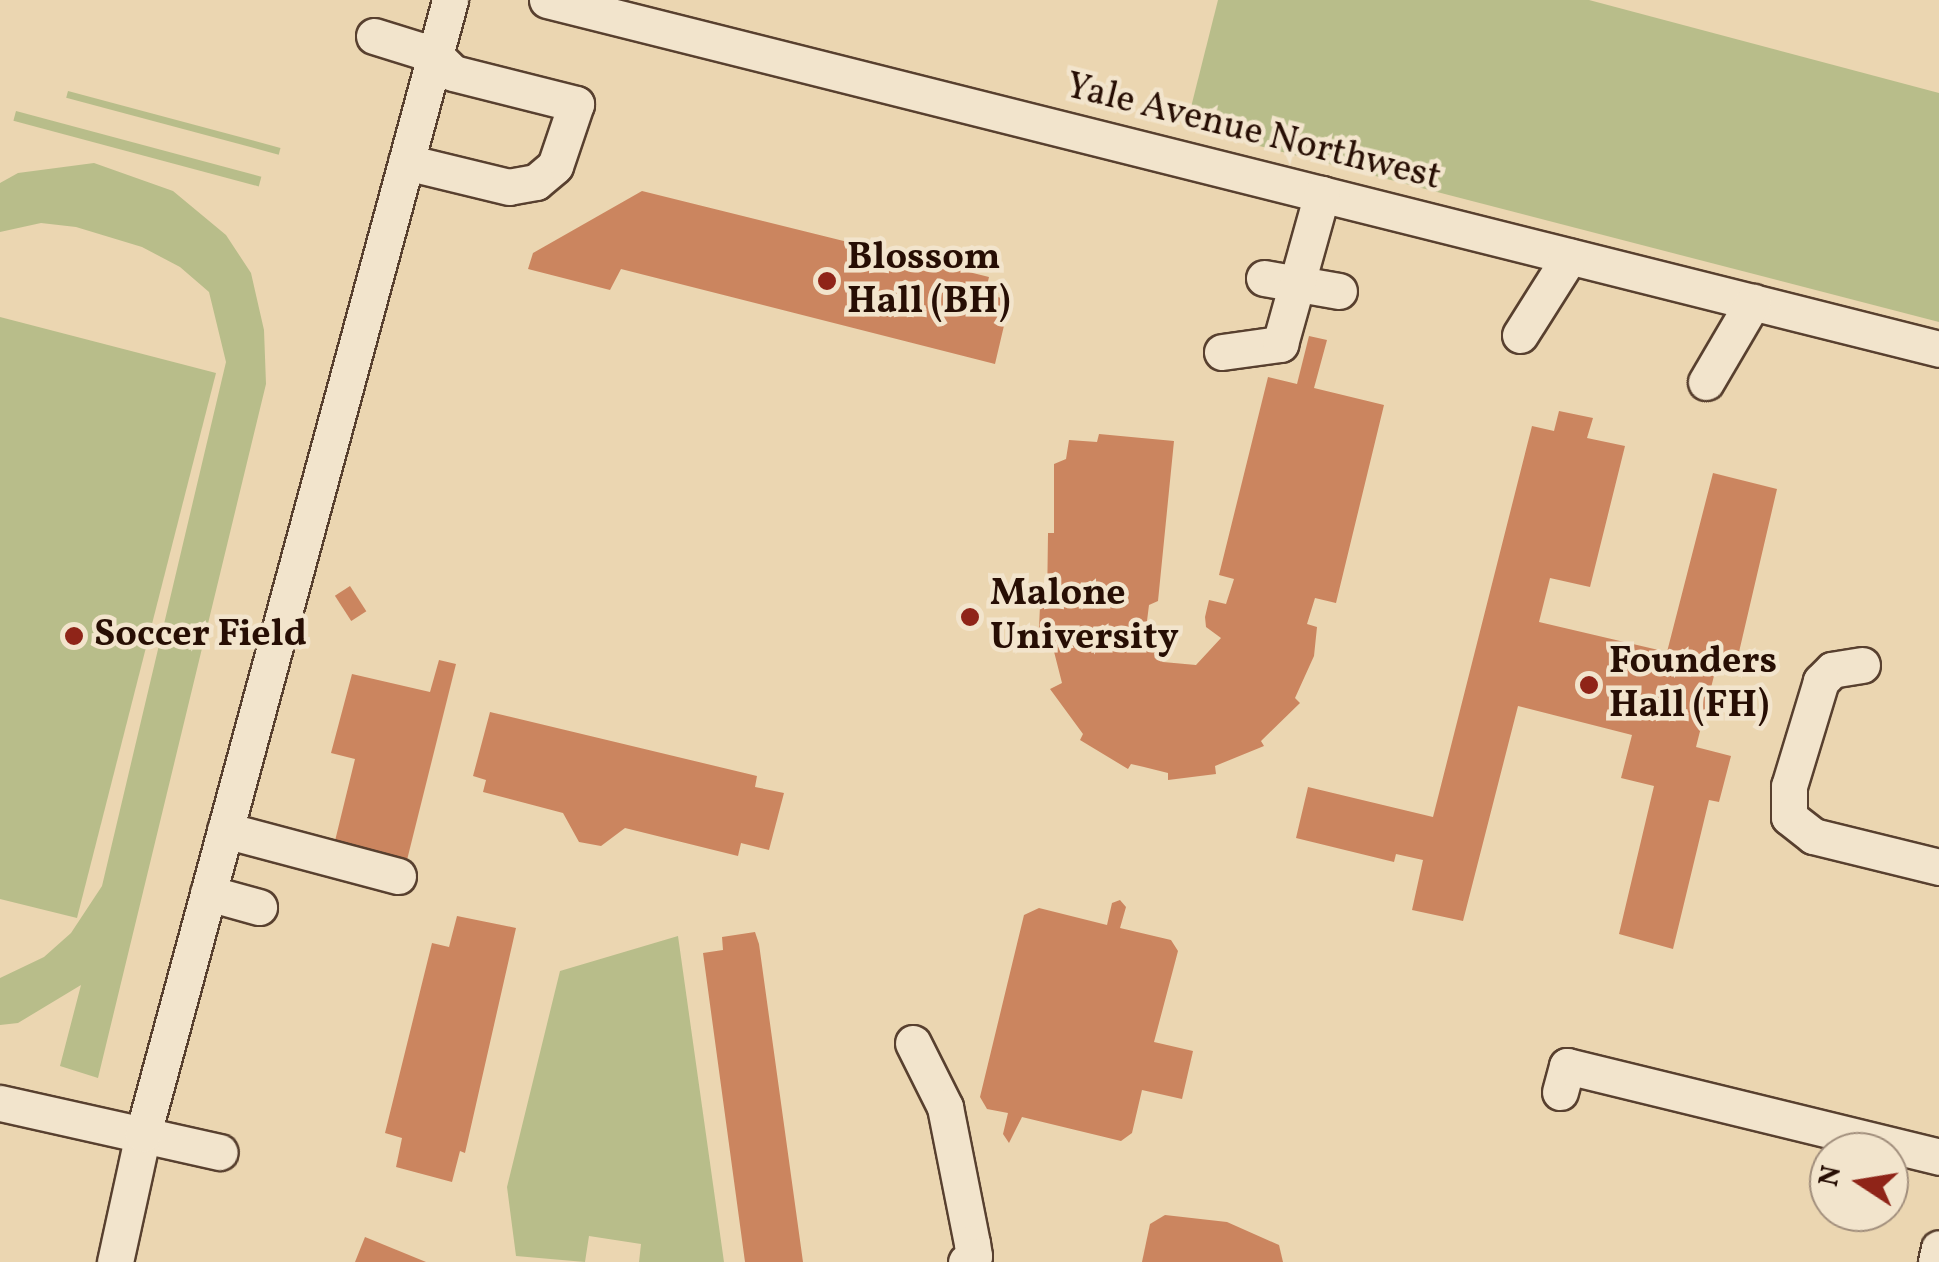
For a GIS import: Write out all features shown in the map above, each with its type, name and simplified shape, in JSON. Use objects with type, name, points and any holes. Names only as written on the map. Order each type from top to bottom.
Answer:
[{"type":"street","points":[[115,1262],[142,1134],[450,0]]},
{"type":"street","name":"Yale Avenue Northwest","points":[[546,0],[1939,349]]},
{"type":"street","points":[[374,36],[435,54],[453,73],[576,104],[555,166],[536,182],[480,196],[406,162]]},
{"type":"street","points":[[1222,352],[1280,344],[1322,194]]},
{"type":"street","points":[[1520,336],[1570,256]]},
{"type":"street","points":[[1264,278],[1338,291]]},
{"type":"street","points":[[1706,382],[1753,302]]},
{"type":"street","points":[[1862,664],[1832,670],[1821,681],[1789,786],[1789,816],[1813,836],[1939,867]]},
{"type":"street","points":[[225,830],[398,876]]},
{"type":"street","points":[[208,893],[259,907]]},
{"type":"street","points":[[913,1043],[945,1108],[974,1256],[966,1262]]},
{"type":"street","points":[[1560,1092],[1568,1066],[1653,1101],[1830,1144],[1939,1157]]},
{"type":"street","points":[[0,1103],[220,1152]]},
{"type":"street","points":[[1936,1262],[1939,1248]]},
{"type":"green space","points":[[1218,0],[1589,0],[1939,93],[1939,322],[1186,127]]},
{"type":"green space","points":[[68,91],[281,148],[279,155],[66,98]]},
{"type":"green space","points":[[16,111],[261,177],[259,186],[13,121]]},
{"type":"green space","points":[[94,163],[173,191],[226,235],[251,273],[264,330],[266,384],[98,1078],[60,1066],[81,985],[18,1023],[0,1025],[0,978],[44,957],[71,933],[102,886],[226,362],[209,292],[180,267],[142,247],[76,227],[41,223],[0,232],[0,183],[18,173]]},
{"type":"green space","name":"Soccer Field","points":[[0,317],[216,373],[77,918],[0,899]]},
{"type":"green space","points":[[678,936],[724,1262],[639,1262],[641,1244],[589,1236],[585,1262],[516,1256],[507,1187],[560,971]]},
{"type":"building","name":"Blossom Hall (BH)","points":[[642,191],[989,277],[985,294],[1010,300],[995,364],[621,269],[610,290],[528,269],[533,253]]},
{"type":"building","points":[[1309,336],[1327,340],[1314,388],[1384,405],[1336,603],[1315,598],[1307,624],[1317,627],[1314,656],[1295,698],[1300,703],[1261,741],[1264,746],[1215,766],[1216,774],[1168,780],[1168,773],[1131,764],[1128,769],[1080,740],[1083,734],[1050,689],[1062,683],[1049,632],[1039,628],[1040,606],[1047,606],[1048,533],[1054,533],[1054,464],[1066,459],[1069,440],[1097,442],[1099,434],[1174,441],[1158,601],[1149,605],[1147,621],[1159,647],[1154,654],[1163,662],[1196,665],[1221,638],[1206,627],[1205,617],[1209,600],[1226,604],[1234,579],[1219,575],[1268,377],[1297,384]]},
{"type":"building","name":"Founders Hall (FH)","points":[[1559,411],[1593,418],[1587,438],[1625,446],[1590,587],[1550,578],[1539,622],[1667,652],[1713,473],[1777,489],[1736,665],[1718,660],[1696,747],[1731,756],[1719,802],[1709,800],[1673,949],[1619,934],[1654,786],[1621,778],[1632,735],[1518,706],[1463,921],[1412,910],[1423,860],[1396,854],[1394,862],[1296,838],[1308,787],[1433,817],[1532,426],[1554,431]]},
{"type":"building","points":[[350,586],[366,611],[351,621],[335,596]]},
{"type":"building","points":[[439,660],[456,664],[406,864],[334,845],[355,759],[331,753],[352,674],[430,692]]},
{"type":"building","points":[[490,712],[757,776],[755,787],[784,793],[769,850],[741,843],[738,856],[625,828],[601,846],[579,842],[563,813],[483,792],[486,780],[473,776]]},
{"type":"building","points":[[1120,900],[1126,907],[1120,928],[1171,940],[1178,951],[1154,1042],[1193,1051],[1182,1099],[1142,1090],[1132,1133],[1121,1141],[1022,1117],[1009,1143],[1003,1134],[1008,1113],[987,1109],[980,1097],[1024,915],[1039,908],[1107,925],[1112,903]]},
{"type":"building","points":[[457,916],[516,928],[465,1153],[460,1151],[452,1182],[396,1167],[402,1138],[385,1133],[432,943],[449,947]]},
{"type":"building","points":[[755,932],[803,1262],[745,1262],[703,953],[723,950],[722,937]]},
{"type":"building","points":[[1165,1215],[1227,1222],[1279,1245],[1283,1262],[1142,1262],[1150,1224]]},
{"type":"building","points":[[365,1237],[426,1262],[355,1262]]},
{"type":"place","name":"Blossom Hall (BH)","points":[[827,281]]},
{"type":"place","name":"Malone University","points":[[970,617]]},
{"type":"place","name":"Soccer Field","points":[[74,636]]},
{"type":"place","name":"Founders Hall (FH)","points":[[1589,685]]}]
